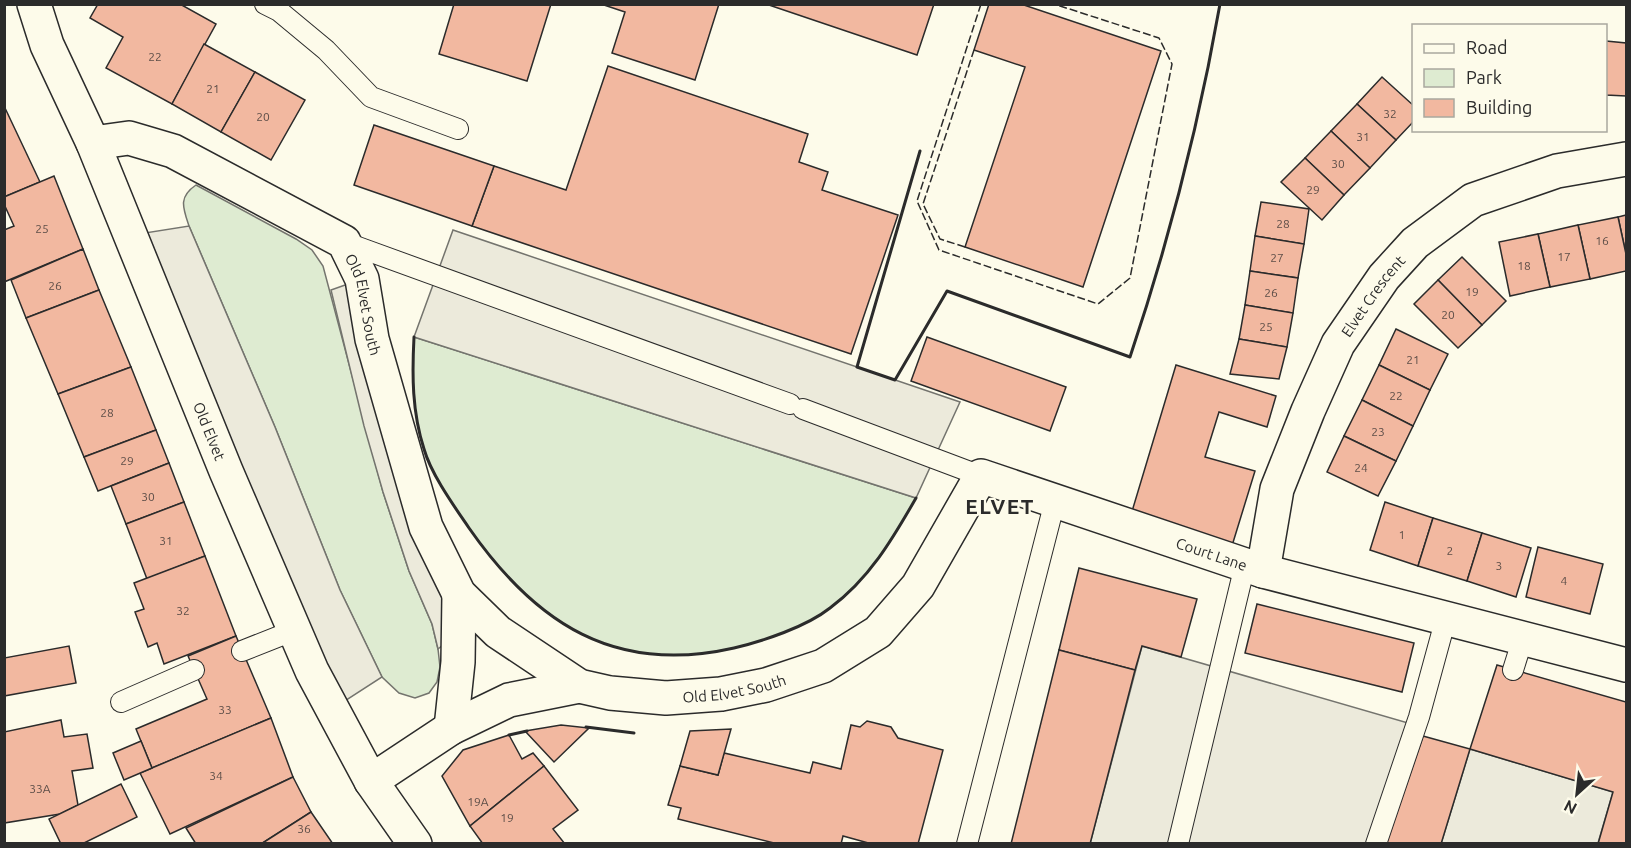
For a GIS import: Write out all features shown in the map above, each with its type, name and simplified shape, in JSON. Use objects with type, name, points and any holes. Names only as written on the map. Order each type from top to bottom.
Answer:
[{"type":"street","name":"Old Elvet","points":[[34,4],[46,45],[93,143],[222,460],[331,710],[371,781],[415,843]]},
{"type":"street","name":"Old Elvet South","points":[[93,143],[129,138],[173,151],[344,242],[362,279],[372,339],[426,527],[459,594],[498,632],[579,686],[610,693],[666,698],[721,694],[766,685],[823,666],[878,632],[918,586],[981,476]]},
{"type":"street","name":"Elvet Crescent","points":[[1254,568],[1277,489],[1308,411],[1338,344],[1384,277],[1416,243],[1473,200],[1557,171],[1626,159]]},
{"type":"street","name":"Court Lane","points":[[981,476],[1254,568],[1626,665]]},
{"type":"street","name":"Old Elvet South","points":[[451,728],[458,662],[459,594]]},
{"type":"street","name":"Old Elvet South","points":[[371,781],[451,728],[508,700],[579,686]]},
{"type":"lane","points":[[265,4],[279,11],[326,50],[371,97],[458,129]]},
{"type":"lane","points":[[344,242],[981,476]]},
{"type":"lane","points":[[967,843],[1056,501]]},
{"type":"lane","points":[[1178,843],[1254,568]]},
{"type":"lane","points":[[1376,843],[1419,717],[1446,618]]},
{"type":"lane","points":[[242,651],[295,630]]},
{"type":"lane","points":[[1513,670],[1523,638]]},
{"type":"lane","points":[[121,702],[194,670]]},
{"type":"green space","points":[[196,185],[296,239],[312,250],[323,266],[383,492],[409,571],[432,624],[440,667],[437,682],[429,693],[415,698],[399,693],[382,677],[340,590],[275,427],[189,226],[184,198]]},
{"type":"green space","points":[[414,337],[916,498],[889,544],[868,572],[844,597],[809,621],[745,645],[691,655],[652,654],[616,647],[582,634],[551,615],[522,591],[495,562],[450,500],[427,459],[420,435],[414,393]]},
{"type":"shaded area","points":[[189,226],[275,427],[340,590],[382,677],[331,710],[132,235]]},
{"type":"shaded area","points":[[453,230],[960,402],[916,498],[414,337]]},
{"type":"shaded area","points":[[362,279],[459,632],[438,649],[432,624],[409,571],[383,492],[364,426],[331,290]]},
{"type":"shaded area","points":[[1142,646],[1415,725],[1386,843],[1090,844]]},
{"type":"shaded area","points":[[1470,749],[1613,792],[1598,843],[1441,844]]},
{"type":"building","points":[[98,4],[180,4],[216,24],[172,104],[106,68],[123,37],[90,18]]},
{"type":"building","points":[[454,4],[551,4],[527,81],[439,54]]},
{"type":"building","points":[[601,4],[719,4],[695,80],[612,53],[625,12]]},
{"type":"building","points":[[766,4],[934,4],[917,55]]},
{"type":"building","points":[[989,4],[1021,4],[1161,51],[1083,287],[965,247],[1025,67],[974,50]]},
{"type":"building","points":[[1607,41],[1626,43],[1626,96],[1607,95]]},
{"type":"building","points":[[204,44],[255,72],[221,132],[172,104]]},
{"type":"building","points":[[608,66],[808,134],[799,162],[828,172],[822,190],[898,215],[851,354],[472,226],[494,166],[566,190]]},
{"type":"building","points":[[255,72],[305,100],[271,160],[221,132]]},
{"type":"building","points":[[1382,77],[1412,104],[1412,123],[1396,140],[1357,104]]},
{"type":"building","points":[[1357,104],[1396,140],[1370,168],[1331,131]]},
{"type":"building","points":[[4,109],[40,182],[4,197]]},
{"type":"building","points":[[374,125],[494,166],[472,226],[354,185]]},
{"type":"building","points":[[1331,131],[1370,168],[1344,195],[1305,158]]},
{"type":"building","points":[[1305,158],[1344,195],[1322,220],[1281,182]]},
{"type":"building","points":[[54,176],[83,249],[4,282],[4,230],[14,226],[4,204],[4,197]]},
{"type":"building","points":[[1261,202],[1309,209],[1304,244],[1255,236]]},
{"type":"building","points":[[1626,215],[1626,254],[1618,217]]},
{"type":"building","points":[[1618,217],[1626,254],[1626,271],[1590,279],[1578,225]]},
{"type":"building","points":[[1578,225],[1590,279],[1550,287],[1538,234]]},
{"type":"building","points":[[1538,234],[1550,287],[1510,296],[1499,242]]},
{"type":"building","points":[[1255,236],[1304,244],[1298,278],[1250,271]]},
{"type":"building","points":[[83,249],[99,290],[26,318],[11,280]]},
{"type":"building","points":[[1462,257],[1506,301],[1482,325],[1438,280]]},
{"type":"building","points":[[1250,271],[1298,278],[1293,313],[1245,305]]},
{"type":"building","points":[[1438,280],[1482,325],[1458,348],[1414,304]]},
{"type":"building","points":[[99,290],[131,367],[58,394],[26,318]]},
{"type":"building","points":[[1245,305],[1293,313],[1287,347],[1239,339]]},
{"type":"building","points":[[1396,329],[1448,354],[1430,390],[1379,365]]},
{"type":"building","points":[[927,337],[1066,387],[1050,431],[911,381]]},
{"type":"building","points":[[1239,339],[1287,347],[1279,379],[1230,374]]},
{"type":"building","points":[[1176,365],[1276,396],[1267,427],[1219,412],[1205,457],[1255,471],[1231,549],[1130,518]]},
{"type":"building","points":[[1379,365],[1430,390],[1413,426],[1362,400]]},
{"type":"building","points":[[131,367],[156,430],[84,457],[58,394]]},
{"type":"building","points":[[1362,400],[1413,426],[1396,461],[1344,436]]},
{"type":"building","points":[[156,430],[169,463],[98,491],[84,457]]},
{"type":"building","points":[[1344,436],[1396,461],[1378,496],[1327,472]]},
{"type":"building","points":[[169,463],[184,502],[126,524],[111,486]]},
{"type":"building","points":[[184,502],[205,556],[147,579],[126,524]]},
{"type":"building","points":[[1385,502],[1433,518],[1418,566],[1370,550]]},
{"type":"building","points":[[1433,518],[1482,533],[1467,581],[1418,566]]},
{"type":"building","points":[[1482,533],[1531,548],[1516,597],[1467,581]]},
{"type":"building","points":[[1538,547],[1603,564],[1590,614],[1526,597]]},
{"type":"building","points":[[205,556],[236,636],[164,664],[157,643],[148,647],[135,612],[144,609],[134,583]]},
{"type":"building","points":[[1079,568],[1197,599],[1181,657],[1142,646],[1135,670],[1059,650]]},
{"type":"building","points":[[1257,604],[1414,643],[1402,692],[1245,653]]},
{"type":"building","points":[[236,636],[271,718],[152,768],[136,729],[207,699],[188,656]]},
{"type":"building","points":[[69,646],[76,683],[4,696],[4,658]]},
{"type":"building","points":[[1059,650],[1135,670],[1090,844],[1011,844]]},
{"type":"building","points":[[1497,665],[1626,702],[1626,844],[1598,844],[1613,792],[1470,749]]},
{"type":"building","points":[[271,718],[293,777],[170,834],[140,773]]},
{"type":"building","points":[[61,720],[64,737],[87,734],[93,768],[72,771],[78,805],[60,814],[4,823],[4,732]]},
{"type":"building","points":[[867,721],[891,727],[898,738],[943,750],[918,844],[872,844],[843,836],[841,844],[778,844],[678,819],[681,808],[668,805],[680,766],[718,775],[724,753],[810,773],[813,762],[841,769],[851,725],[860,727]]},
{"type":"building","points":[[561,725],[589,728],[554,762],[525,731]]},
{"type":"building","points":[[731,729],[718,775],[680,766],[690,731]]},
{"type":"building","points":[[509,735],[522,759],[533,753],[544,766],[470,826],[442,776],[463,750]]},
{"type":"building","points":[[1423,736],[1470,749],[1441,844],[1386,844]]},
{"type":"building","points":[[141,741],[152,768],[124,780],[113,753]]},
{"type":"building","points":[[544,766],[578,810],[553,829],[565,844],[483,844],[470,826]]},
{"type":"building","points":[[293,777],[311,812],[261,844],[196,844],[186,828]]},
{"type":"building","points":[[121,784],[137,817],[82,844],[61,844],[49,819]]},
{"type":"building","points":[[311,812],[333,844],[261,844]]},
{"type":"fence","points":[[981,4],[917,201],[939,250],[1098,304],[1130,278],[1172,64],[1159,38],[1054,4]]},
{"type":"fence","points":[[965,247],[940,239],[923,204],[974,50]]},
{"type":"wall","points":[[920,151],[857,367],[895,380],[947,291],[1130,357],[1158,270],[1182,182],[1203,93],[1220,4]]},
{"type":"wall","points":[[414,337],[414,393],[420,435],[427,459],[450,500],[495,562],[522,591],[551,615],[582,634],[616,647],[652,654],[691,655],[745,645],[809,621],[844,597],[868,572],[889,544],[916,498]]},
{"type":"wall","points":[[586,727],[634,733]]},
{"type":"wall","points":[[509,735],[527,731]]},
{"type":"district","name":"ELVET","points":[[1000,506]]}]
